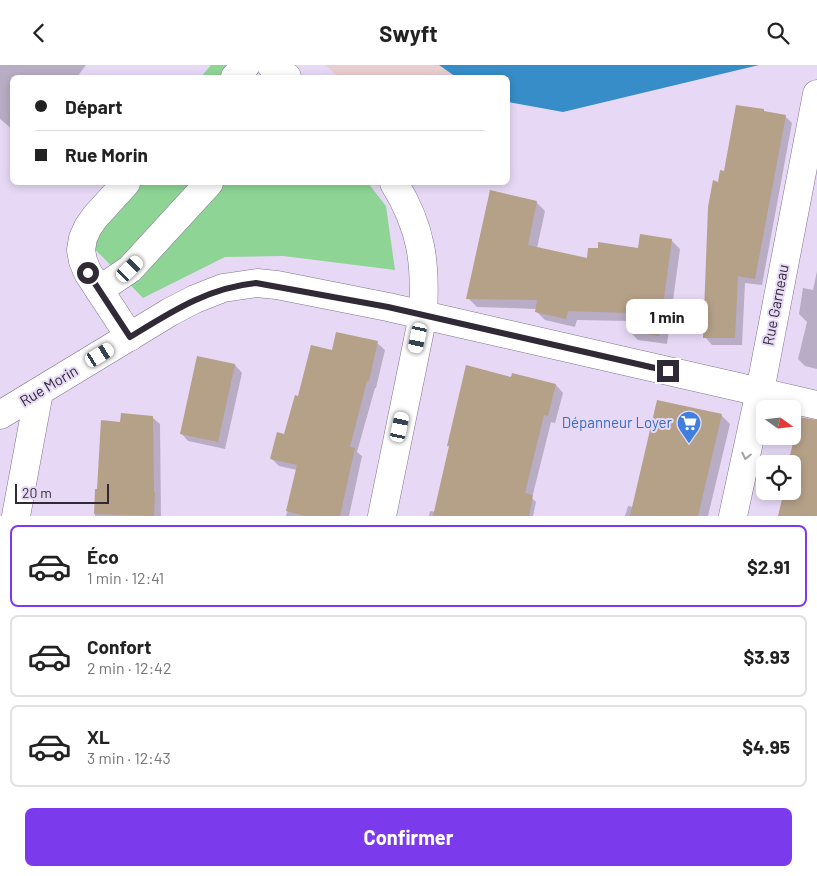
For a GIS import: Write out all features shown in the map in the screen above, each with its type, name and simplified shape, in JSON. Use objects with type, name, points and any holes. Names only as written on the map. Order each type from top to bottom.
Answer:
[{"type":"street","points":[[237,75],[246,65]]},
{"type":"street","points":[[271,65],[284,75]]},
{"type":"street","name":"Rue Garneau","points":[[733,516],[760,391],[817,94]]},
{"type":"street","points":[[124,185],[88,227],[83,238],[82,250],[77,264],[88,273],[130,337]]},
{"type":"street","points":[[99,290],[130,269],[207,185]]},
{"type":"street","points":[[382,516],[423,315],[424,280],[420,240],[413,219],[395,185]]},
{"type":"street","name":"Rue Morin","points":[[0,415],[170,312],[209,293],[238,285],[256,283],[370,303],[817,405]]},
{"type":"street","points":[[16,516],[39,392]]},
{"type":"shaded area","points":[[325,65],[439,65],[453,75],[337,75]]},
{"type":"green space","points":[[211,65],[225,65],[239,75],[203,75]]},
{"type":"green space","points":[[112,185],[370,185],[386,206],[395,270],[283,256],[225,257],[143,298],[75,229]]},
{"type":"water","points":[[439,65],[759,65],[563,112],[510,102],[510,75],[453,75]]},
{"type":"building","points":[[736,105],[764,109],[764,111],[786,115],[755,279],[738,276],[735,338],[703,338],[708,207],[713,180],[718,182],[720,170],[724,171]]},
{"type":"building","points":[[490,190],[537,201],[528,245],[587,258],[588,248],[598,248],[598,242],[638,248],[640,234],[672,239],[659,336],[628,331],[630,313],[568,311],[566,319],[535,312],[537,300],[466,299]]},
{"type":"building","points":[[336,332],[378,341],[369,381],[367,381],[350,447],[355,448],[340,516],[305,516],[286,511],[297,465],[270,459],[277,432],[284,434],[295,395],[298,396],[311,345],[332,350]]},
{"type":"building","points":[[197,356],[235,364],[218,442],[180,434]]},
{"type":"building","points":[[466,365],[511,377],[512,373],[556,384],[548,416],[544,415],[525,493],[533,495],[529,516],[433,516]]},
{"type":"building","points":[[657,400],[722,414],[698,516],[630,516]]},
{"type":"building","points":[[121,413],[153,416],[154,516],[94,514],[101,420],[120,422]]},
{"type":"building","points":[[801,417],[817,420],[817,516],[778,516],[782,500],[801,500],[801,455],[790,455],[792,445],[801,445]]},
{"type":"place","name":"Dépanneur Loyer","points":[[689,444]]},
{"type":"route","points":[[88,273],[130,337],[195,299],[223,288],[256,283],[277,285],[388,307],[668,371]]}]
